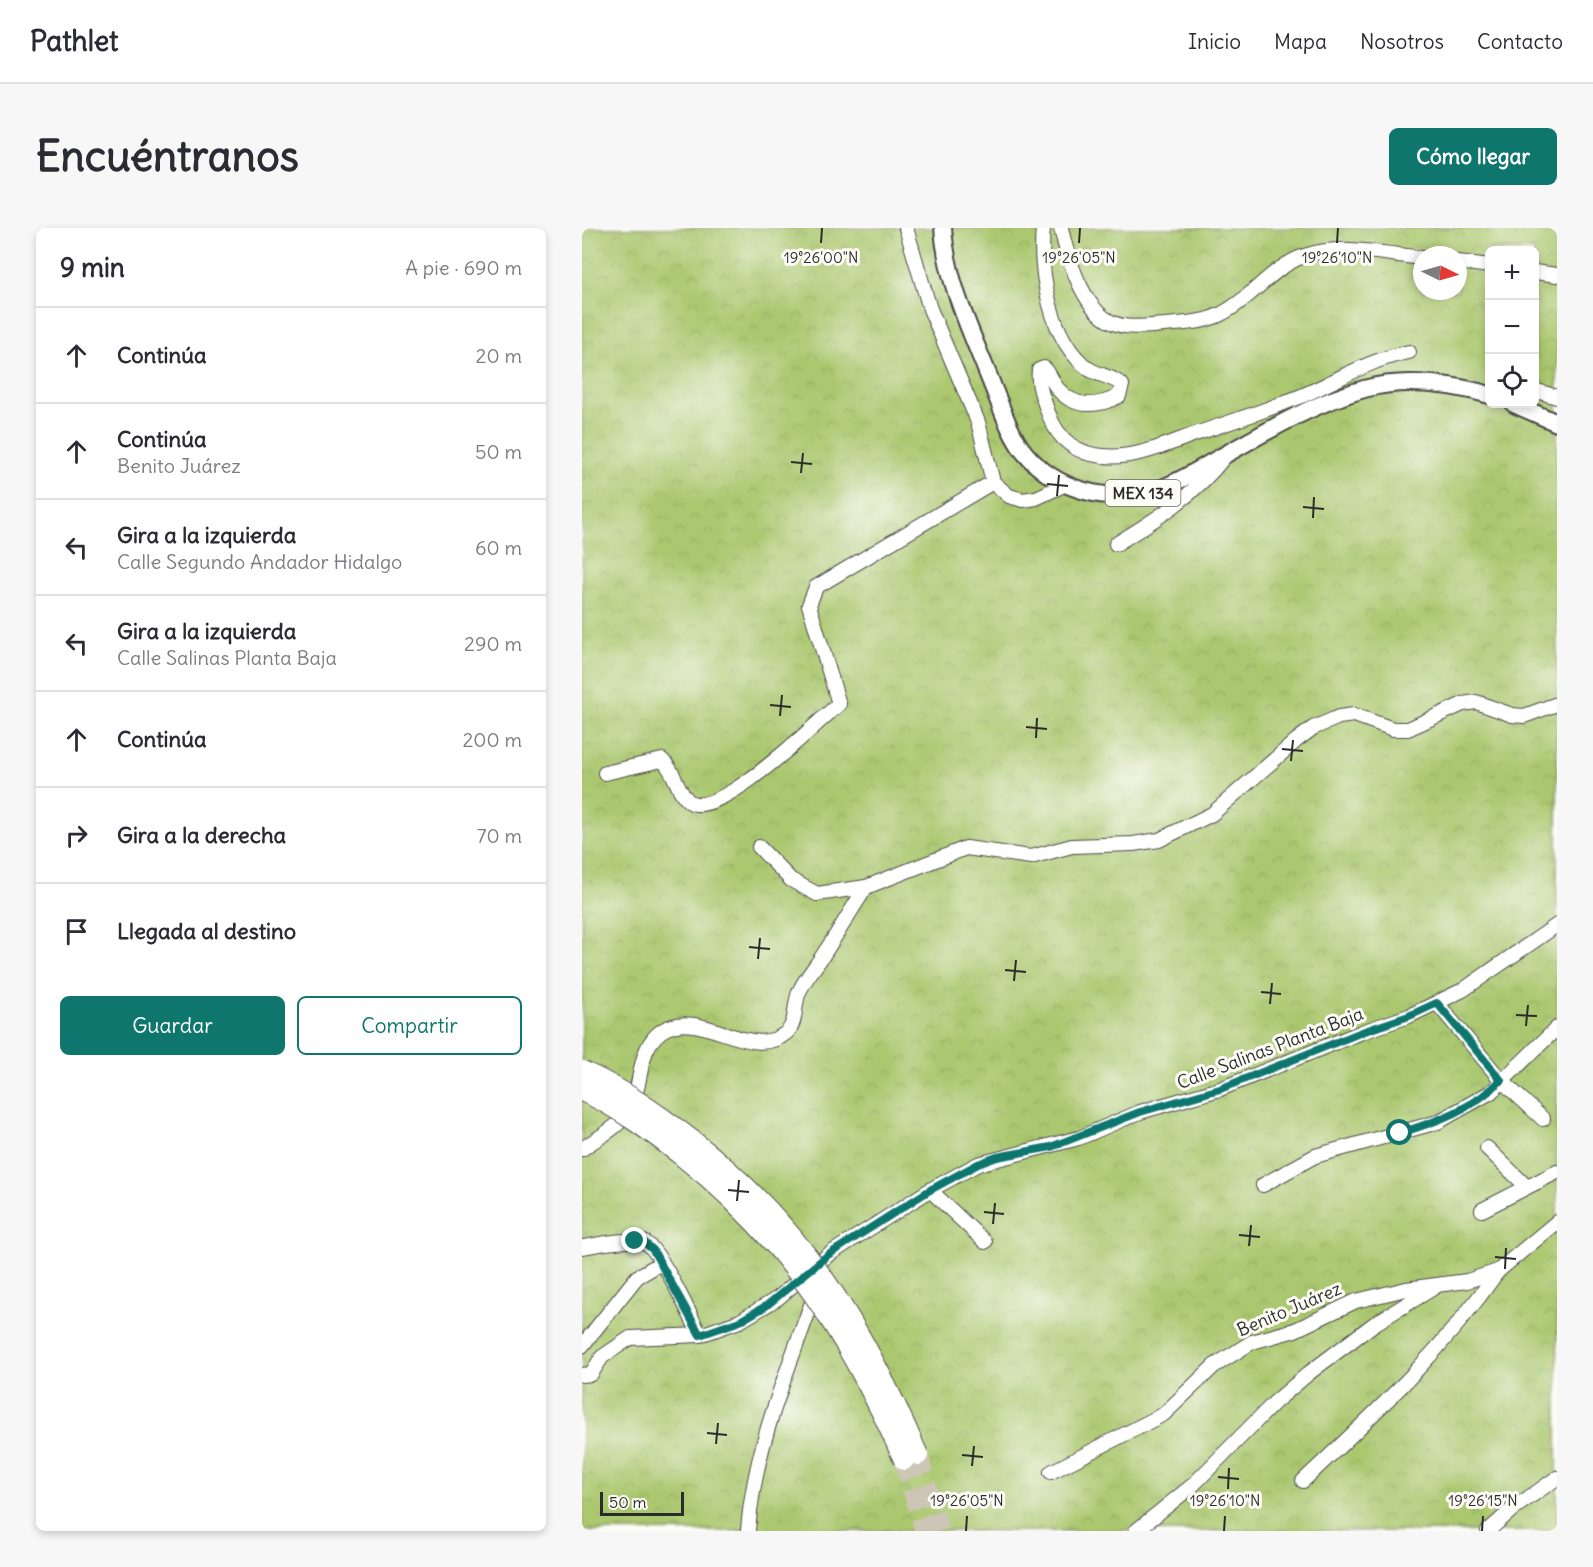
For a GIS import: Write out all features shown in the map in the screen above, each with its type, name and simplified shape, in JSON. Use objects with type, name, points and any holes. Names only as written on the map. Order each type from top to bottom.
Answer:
[{"type":"highway","points":[[582,1071],[615,1087],[669,1123],[743,1183],[780,1220],[805,1250],[852,1320],[874,1360],[911,1458],[838,1328],[813,1292],[765,1232],[730,1196],[658,1137],[582,1091]]},
{"type":"main road","name":"MEX 134","points":[[943,228],[953,282],[963,318],[979,347],[1012,433],[1024,452],[1064,485],[1108,495],[1157,490],[1228,453],[1303,403],[1365,389],[1400,384],[1446,386],[1485,394]]},
{"type":"main road","points":[[1523,408],[1557,423]]},
{"type":"street","points":[[906,228],[930,309],[978,422],[993,482],[1009,496],[1023,500],[1036,498],[1064,485]]},
{"type":"street","points":[[1043,228],[1047,297],[1061,335],[1088,368],[1118,381],[1123,390],[1119,396],[1108,402],[1092,405],[1077,402],[1060,392],[1045,369],[1039,370],[1042,396],[1060,436],[1071,447],[1090,455],[1106,457],[1140,453],[1303,403],[1365,364],[1408,352]]},
{"type":"street","points":[[1061,228],[1071,264],[1091,303],[1101,316],[1126,327],[1202,321],[1221,314],[1290,262],[1322,251],[1341,250],[1413,257]]},
{"type":"street","points":[[1467,263],[1485,265]]},
{"type":"street","points":[[1539,272],[1556,274]]},
{"type":"street","points":[[1539,392],[1557,397]]},
{"type":"street","points":[[1116,544],[1187,497],[1208,478],[1228,453]]},
{"type":"street","points":[[604,773],[662,760],[688,801],[699,805],[720,800],[750,779],[839,704],[809,605],[816,587],[827,578],[993,482]]},
{"type":"street","points":[[759,847],[791,880],[817,894],[866,887],[966,848],[1031,857],[1072,846],[1133,844],[1159,840],[1212,814],[1297,740],[1313,728],[1339,717],[1354,715],[1393,729],[1408,729],[1463,704],[1476,702],[1512,715],[1524,716],[1557,704]]},
{"type":"street","points":[[582,1149],[620,1122],[629,1111],[641,1064],[654,1038],[664,1030],[679,1025],[702,1027],[758,1041],[776,1039],[784,1034],[792,1025],[800,990],[866,887]]},
{"type":"street","name":"Calle Salinas Planta Baja","points":[[582,1375],[591,1374],[602,1358],[630,1338],[700,1335],[740,1321],[766,1306],[828,1255],[930,1190],[978,1164],[997,1157],[1051,1147],[1140,1112],[1220,1089],[1362,1032],[1409,1016],[1463,990],[1557,925]]},
{"type":"street","points":[[1437,1003],[1501,1080],[1543,1119]]},
{"type":"street","points":[[1263,1185],[1315,1156],[1438,1122],[1491,1092],[1557,1028]]},
{"type":"street","points":[[1487,1148],[1526,1186]]},
{"type":"street","points":[[1482,1210],[1557,1172]]},
{"type":"street","points":[[930,1190],[985,1242]]},
{"type":"street","name":"Benito Juárez","points":[[1051,1472],[1164,1414],[1214,1366],[1252,1342],[1295,1330],[1356,1300],[1467,1281],[1498,1271],[1557,1222]]},
{"type":"street","points":[[582,1247],[635,1241],[645,1243],[661,1263],[700,1335]]},
{"type":"street","points":[[748,1531],[757,1470],[781,1382],[828,1255]]},
{"type":"street","points":[[582,1346],[637,1277],[661,1263]]},
{"type":"street","points":[[1303,1481],[1442,1345],[1465,1319],[1498,1271]]},
{"type":"street","points":[[1136,1531],[1193,1485],[1275,1402],[1309,1373],[1374,1324],[1439,1285]]},
{"type":"street","points":[[1488,1531],[1514,1508],[1557,1478]]},
{"type":"green space","points":[[582,228],[1557,228],[1557,1531],[582,1531]]},
{"type":"tunnel","points":[[918,1455],[939,1531]]},
{"type":"tunnel","points":[[904,1460],[925,1531]]},
{"type":"route","points":[[635,1241],[645,1243],[653,1250],[700,1335],[740,1321],[766,1306],[828,1255],[930,1190],[978,1164],[997,1157],[1051,1147],[1079,1138],[1140,1112],[1220,1089],[1437,1003],[1501,1080],[1491,1092],[1438,1122],[1400,1133]]}]
